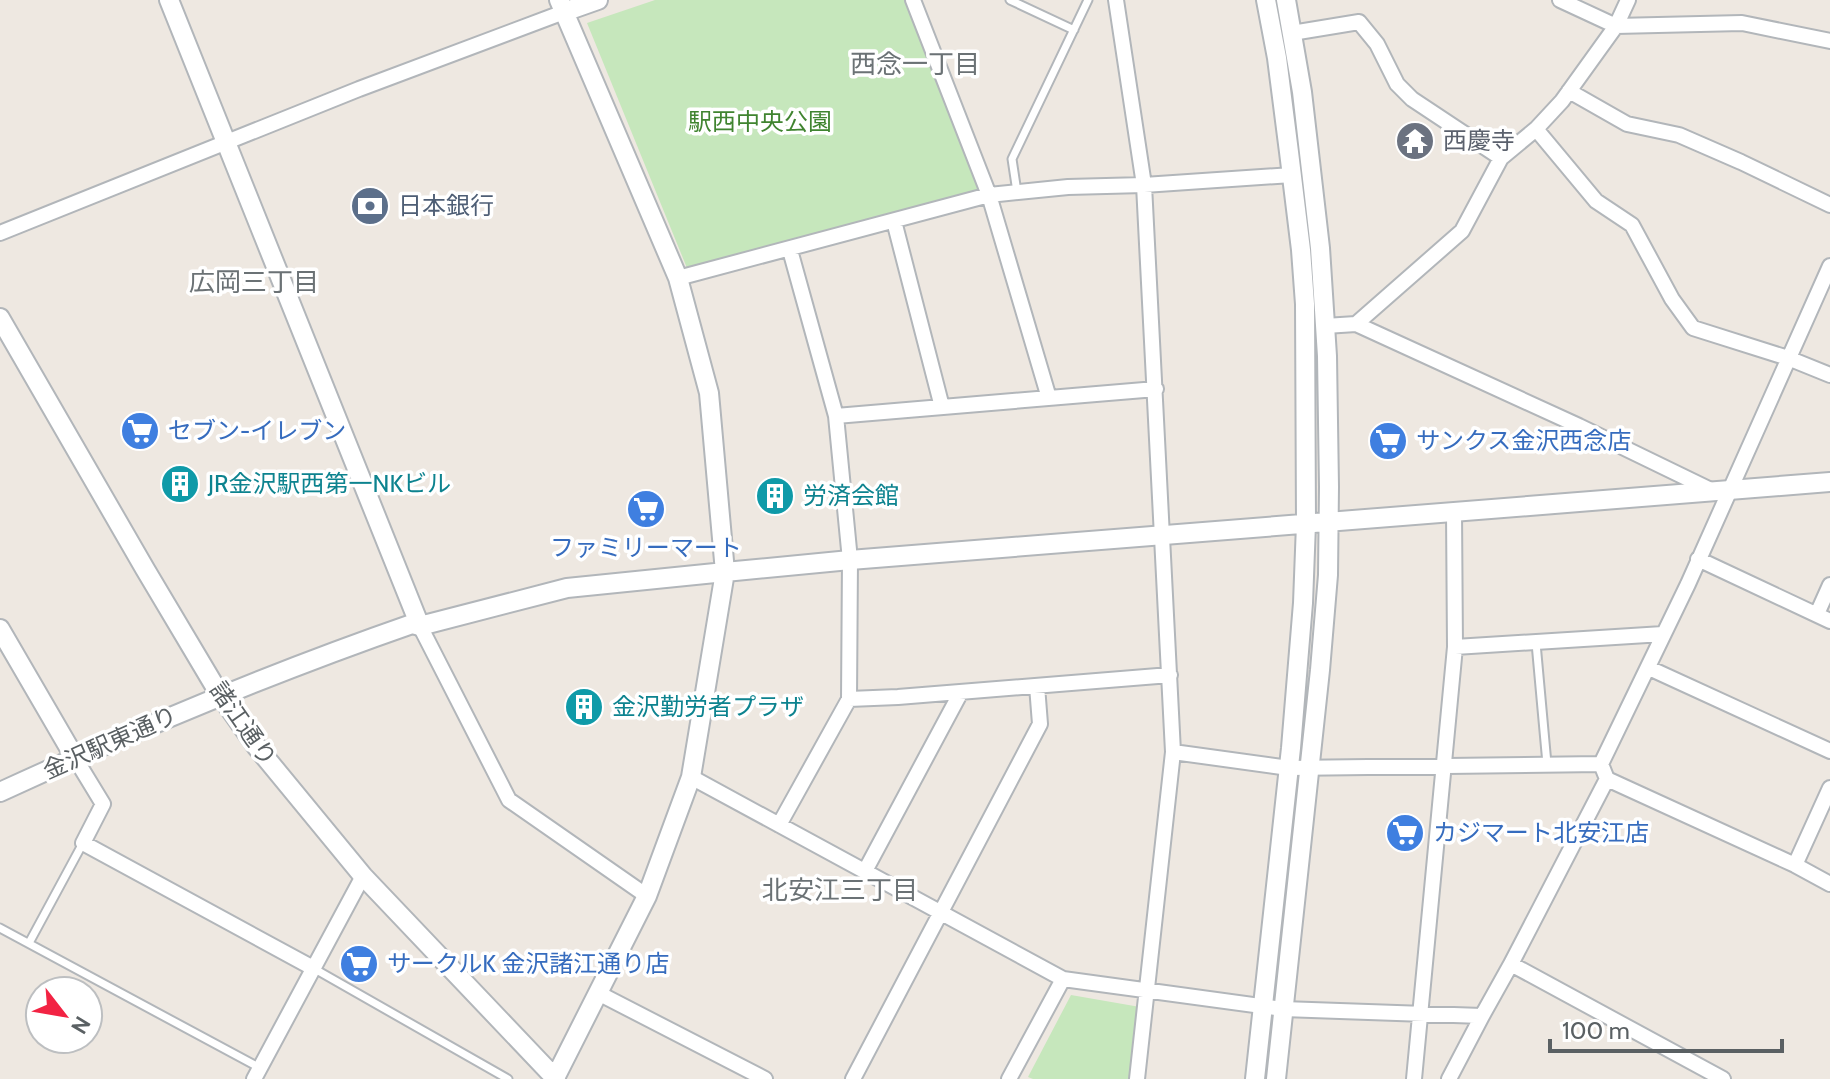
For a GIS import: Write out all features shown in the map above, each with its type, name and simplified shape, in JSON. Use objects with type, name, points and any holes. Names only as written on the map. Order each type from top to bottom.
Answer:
[{"type":"street","points":[[169,0],[420,626],[509,800],[647,896]]},
{"type":"street","points":[[0,233],[562,6],[598,0]]},
{"type":"street","points":[[913,0],[989,195],[1049,398]]},
{"type":"street","points":[[1116,0],[1144,185],[1173,752],[1137,1079]]},
{"type":"street","points":[[1255,1079],[1289,768],[1303,603],[1306,524],[1306,319],[1301,250],[1277,58],[1266,0]]},
{"type":"street","points":[[1276,1079],[1320,670],[1329,522],[1325,326],[1320,248],[1304,106],[1286,0]]},
{"type":"street","points":[[1560,0],[1616,26],[1742,23],[1830,41]]},
{"type":"street","points":[[1356,324],[1462,231],[1501,158],[1536,129],[1569,91],[1616,26],[1628,0]]},
{"type":"street","points":[[554,1079],[647,896],[691,777],[725,572],[709,393],[678,278],[562,6]]},
{"type":"street","points":[[1292,33],[1359,22],[1377,44],[1397,84],[1412,99],[1501,158]]},
{"type":"street","points":[[1569,91],[1627,124],[1679,135],[1830,205]]},
{"type":"street","points":[[1536,129],[1596,201],[1632,225],[1672,299],[1693,328],[1788,358],[1830,375]]},
{"type":"street","points":[[678,278],[989,195],[1068,187],[1292,175]]},
{"type":"street","points":[[894,221],[942,407]]},
{"type":"street","points":[[1301,250],[1320,248]]},
{"type":"street","points":[[779,825],[849,699],[850,560],[836,416],[790,250]]},
{"type":"street","points":[[1830,266],[1721,491],[1698,559],[1601,764],[1607,779],[1830,884]]},
{"type":"street","name":"諸江通り","points":[[0,318],[6,344],[220,695],[256,746],[363,876],[554,1079]]},
{"type":"street","points":[[1325,326],[1356,324],[1721,491]]},
{"type":"street","points":[[836,416],[1156,389]]},
{"type":"street","name":"金沢駅東通り","points":[[0,792],[220,695],[323,655],[412,624],[420,626],[567,588],[850,560],[1830,482]]},
{"type":"street","points":[[1414,1079],[1455,647],[1454,512]]},
{"type":"street","points":[[1698,559],[1823,618],[1830,585]]},
{"type":"street","points":[[0,629],[103,804],[83,843],[313,968]]},
{"type":"street","points":[[1455,647],[1663,634]]},
{"type":"street","points":[[1649,668],[1830,751]]},
{"type":"street","points":[[849,699],[1170,675]]},
{"type":"street","points":[[853,1079],[1040,724],[1037,686]]},
{"type":"street","points":[[865,871],[961,692]]},
{"type":"street","points":[[1173,752],[1289,768],[1601,764]]},
{"type":"street","points":[[691,777],[1063,979],[1283,1009],[1482,1016]]},
{"type":"street","points":[[1449,1079],[1607,779]]},
{"type":"street","points":[[1795,865],[1830,788]]},
{"type":"street","points":[[257,1074],[363,876]]},
{"type":"street","points":[[1511,964],[1723,1079]]},
{"type":"street","points":[[1009,1079],[1063,979]]},
{"type":"street","points":[[598,993],[765,1079]]},
{"type":"lane","points":[[1010,0],[1020,2],[1074,30]]},
{"type":"lane","points":[[1017,192],[1012,159],[1088,0]]},
{"type":"lane","points":[[1536,642],[1547,764]]},
{"type":"lane","points":[[29,943],[83,843]]},
{"type":"lane","points":[[0,928],[257,1074]]},
{"type":"lane","points":[[313,968],[508,1079]]},
{"type":"green space","name":"駅西中央公園","points":[[655,0],[906,0],[982,192],[687,268],[587,23]]},
{"type":"green space","points":[[1071,995],[1140,1007],[1133,1079],[1028,1077]]},
{"type":"place","name":"西慶寺","points":[[1415,141]]},
{"type":"place","name":"日本銀行","points":[[370,206]]},
{"type":"place","name":"セブン-イレブン","points":[[140,431]]},
{"type":"place","name":"サンクス金沢西念店","points":[[1388,441]]},
{"type":"place","name":"JR金沢駅西第一NKビル","points":[[180,484]]},
{"type":"place","name":"労済会館","points":[[775,496]]},
{"type":"place","name":"ファミリーマート","points":[[646,509]]},
{"type":"place","name":"金沢勤労者プラザ","points":[[584,707]]},
{"type":"place","name":"カジマート北安江店","points":[[1405,833]]},
{"type":"place","name":"サークルK 金沢諸江通り店","points":[[359,964]]},
{"type":"district","name":"西念一丁目","points":[[915,64]]},
{"type":"district","name":"広岡三丁目","points":[[254,282]]},
{"type":"district","name":"北安江三丁目","points":[[840,890]]}]
